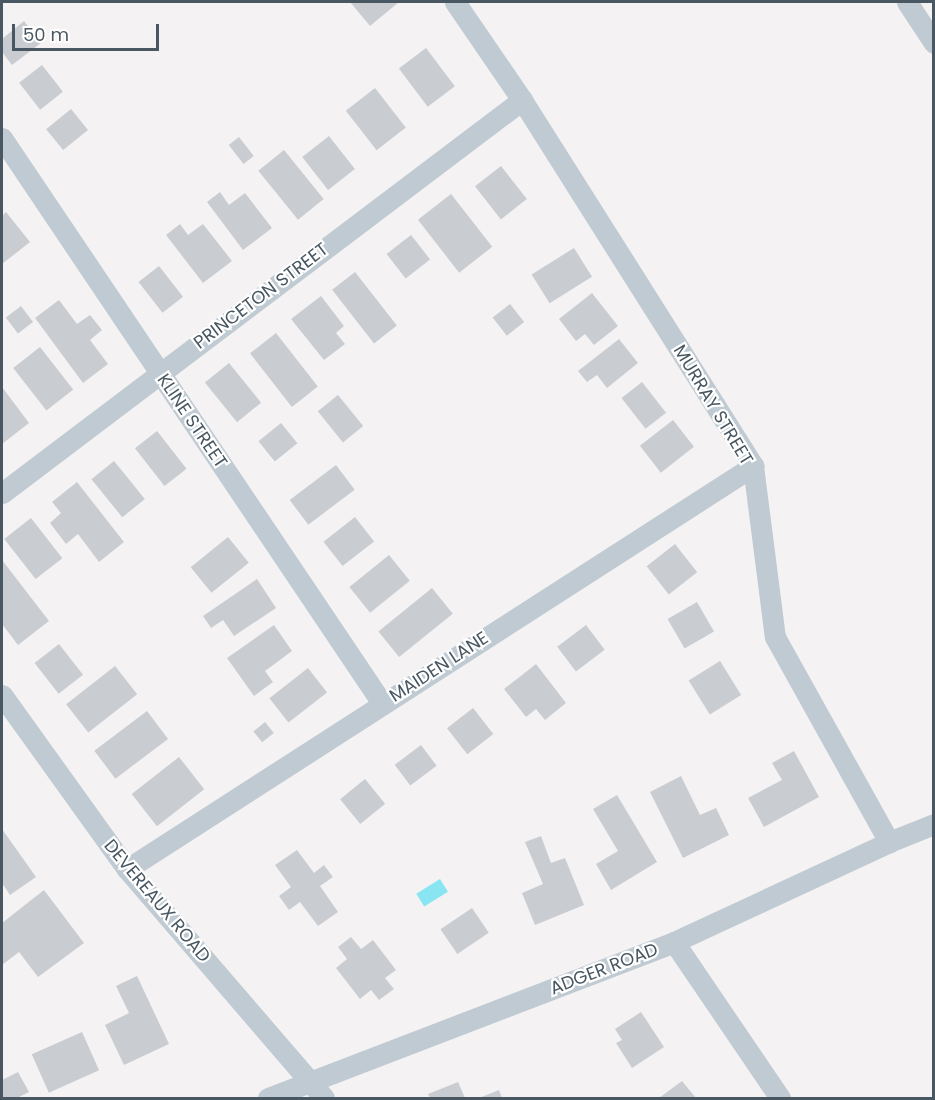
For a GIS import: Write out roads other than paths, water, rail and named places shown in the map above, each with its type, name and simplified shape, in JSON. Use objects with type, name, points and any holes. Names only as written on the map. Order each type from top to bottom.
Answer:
[{"type":"street","name":"MURRAY STREET","points":[[455,2],[522,100],[753,466],[775,637],[889,842]]},
{"type":"street","points":[[907,2],[933,43]]},
{"type":"street","name":"PRINCETON STREET","points":[[2,493],[522,100]]},
{"type":"street","name":"KLINE STREET","points":[[2,138],[382,704]]},
{"type":"street","name":"MAIDEN LANE","points":[[127,869],[753,466]]},
{"type":"street","name":"DEVEREAUX ROAD","points":[[2,696],[127,869],[318,1090]]},
{"type":"street","name":"ADGER ROAD","points":[[268,1098],[318,1090],[674,942],[889,842],[933,824]]},
{"type":"street","points":[[674,942],[780,1098]]},
{"type":"water","points":[[440,879],[448,892],[424,907],[416,894]]}]
